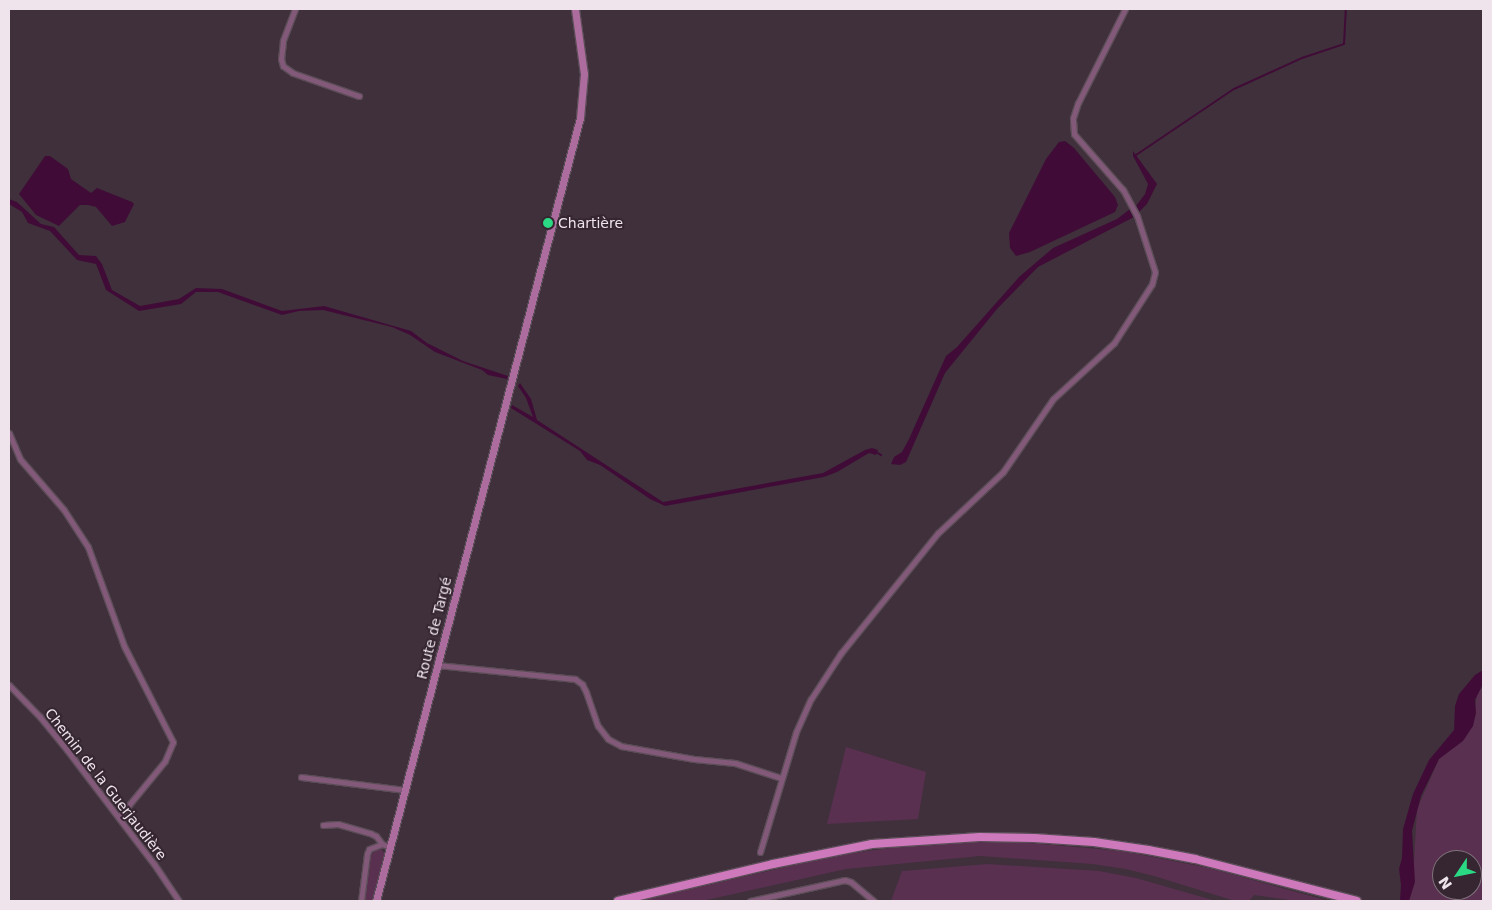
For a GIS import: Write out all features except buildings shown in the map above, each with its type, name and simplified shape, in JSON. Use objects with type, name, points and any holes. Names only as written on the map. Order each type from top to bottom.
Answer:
[{"type":"main road","points":[[618,901],[773,864],[872,844],[980,837],[1094,842],[1148,850],[1357,901]]},
{"type":"street","points":[[295,9],[283,41],[281,59],[283,66],[293,73],[359,96]]},
{"type":"street","name":"Route de Targé","points":[[378,901],[390,847],[582,106],[583,64],[575,9]]},
{"type":"street","points":[[760,852],[780,778],[796,732],[811,699],[841,653],[938,533],[1003,472],[1053,399],[1100,358],[1114,343],[1152,284],[1154,272],[1137,216],[1124,190],[1074,134],[1073,118],[1078,103],[1125,9]]},
{"type":"street","points":[[9,433],[20,459],[64,510],[88,547],[124,646],[173,742],[165,761],[119,817]]},
{"type":"street","points":[[437,665],[575,679],[582,684],[586,692],[598,726],[608,739],[621,746],[694,759],[735,763],[780,778]]},
{"type":"street","name":"Chemin de la Guerjaudière","points":[[9,685],[40,717],[119,817],[169,884],[179,901]]},
{"type":"street","points":[[301,777],[405,790]]},
{"type":"street","points":[[323,825],[338,824],[376,836],[382,844],[390,847]]},
{"type":"street","points":[[361,901],[367,854],[369,849],[382,844]]},
{"type":"street","points":[[750,901],[845,880],[852,882],[874,901]]},
{"type":"shaded area","points":[[1065,141],[1074,148],[1115,197],[1118,205],[1115,212],[1030,252],[1016,256],[1010,248],[1009,233],[1046,159],[1059,142]]},
{"type":"shaded area","points":[[1133,151],[1157,184],[1147,204],[1139,212],[1136,206],[1145,194],[1148,184],[1133,156]]},
{"type":"shaded area","points":[[45,156],[50,156],[68,169],[71,179],[91,193],[97,188],[132,202],[134,204],[125,222],[112,226],[96,207],[88,205],[80,205],[59,226],[36,215],[19,194]]},
{"type":"shaded area","points":[[9,199],[17,202],[41,224],[54,227],[79,255],[96,256],[102,264],[112,290],[140,306],[179,299],[196,288],[222,289],[282,311],[324,306],[411,331],[427,343],[463,361],[508,376],[507,379],[488,375],[482,370],[435,352],[410,335],[392,327],[323,310],[299,311],[282,315],[218,292],[196,292],[181,304],[139,311],[106,290],[96,264],[77,260],[50,231],[28,223],[22,212],[9,204]]},
{"type":"shaded area","points":[[1130,209],[1134,217],[1038,267],[997,309],[945,373],[906,462],[900,465],[891,464],[894,457],[902,452],[909,439],[946,356],[957,347],[1019,277],[1053,248],[1117,219]]},
{"type":"shaded area","points":[[520,383],[531,399],[537,420],[663,502],[823,473],[865,450],[872,448],[878,450],[876,455],[869,453],[837,472],[824,477],[665,506],[650,499],[600,465],[587,460],[580,451],[511,408],[512,405],[533,417],[526,398],[518,386]]},
{"type":"shaded area","points":[[1483,670],[1483,684],[1475,700],[1476,713],[1473,726],[1463,741],[1439,759],[1421,796],[1412,831],[1415,882],[1409,901],[1400,901],[1399,869],[1402,858],[1403,829],[1413,794],[1429,760],[1454,730],[1455,706],[1459,694],[1475,675]]},
{"type":"shaded area","points":[[1483,687],[1483,901],[1405,901],[1414,862],[1417,809],[1439,759],[1473,726],[1477,693]]},
{"type":"shaded area","points":[[846,747],[926,772],[918,819],[827,824]]},
{"type":"shaded area","points":[[973,842],[1029,843],[1122,851],[1209,868],[1329,901],[1297,901],[1254,895],[1249,901],[1235,901],[1126,869],[1092,864],[980,856],[846,869],[702,901],[639,901],[838,855],[890,848]]},
{"type":"shaded area","points":[[381,848],[385,855],[373,901],[364,901],[368,861],[375,849]]},
{"type":"shaded area","points":[[988,864],[1099,871],[1136,878],[1216,901],[891,901],[902,871]]},
{"type":"waterway","points":[[1136,155],[1234,89],[1302,58],[1344,44],[1346,9]]},
{"type":"waterway","points":[[876,452],[881,455]]},
{"type":"place","name":"Chartière","points":[[548,223]]}]
